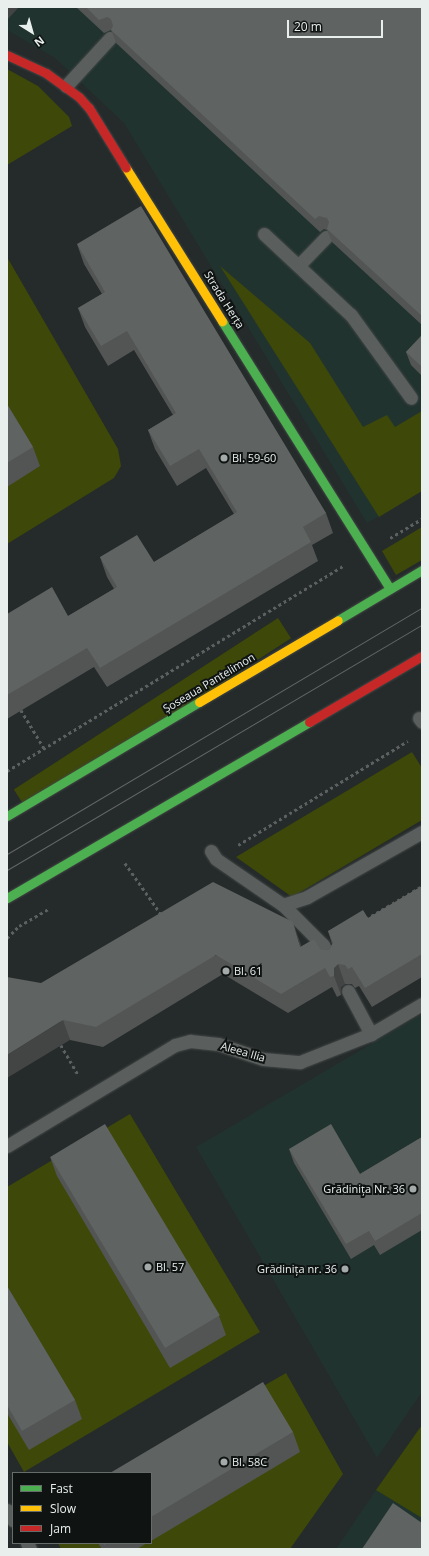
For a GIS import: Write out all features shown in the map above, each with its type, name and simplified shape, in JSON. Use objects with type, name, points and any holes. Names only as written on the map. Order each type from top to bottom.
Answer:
[{"type":"main road","name":"Strada Herța","points":[[7,55],[27,62],[66,86],[79,97],[99,123],[390,589]]},
{"type":"main road","name":"Șoseaua Pantelimon","points":[[7,816],[422,570]]},
{"type":"main road","points":[[7,898],[422,656]]},
{"type":"lane","points":[[66,86],[110,38]]},
{"type":"lane","points":[[264,234],[300,265],[351,315],[411,398]]},
{"type":"lane","points":[[300,265],[326,237]]},
{"type":"lane","points":[[283,906],[307,897],[422,832]]},
{"type":"lane","points":[[213,855],[283,906],[323,945],[332,962]]},
{"type":"lane","points":[[348,991],[371,1034]]},
{"type":"lane","name":"Aleea Ilia","points":[[7,1146],[175,1046],[190,1042],[218,1044],[263,1059],[300,1062],[371,1034],[422,1004]]},
{"type":"path","points":[[7,771],[422,519]]},
{"type":"path","points":[[21,710],[44,748]]},
{"type":"path","points":[[213,855],[413,737]]},
{"type":"path","points":[[125,863],[162,915]]},
{"type":"path","points":[[361,921],[422,886]]},
{"type":"path","points":[[155,919],[168,911]]},
{"type":"path","points":[[61,1045],[80,1078]]},
{"type":"shaded area","points":[[7,7],[422,7],[422,491],[367,523],[124,123],[55,58],[7,30]]},
{"type":"shaded area","name":"Grădinița nr. 36","points":[[422,1014],[422,1392],[377,1458],[196,1147]]},
{"type":"shaded area","points":[[422,1425],[422,1549],[336,1549],[376,1490]]},
{"type":"green space","points":[[7,69],[38,86],[69,117],[72,126],[7,165]]},
{"type":"green space","points":[[7,257],[118,449],[121,466],[114,478],[7,544]]},
{"type":"green space","points":[[220,266],[310,343],[363,427],[387,415],[395,427],[422,411],[422,491],[379,517]]},
{"type":"green space","points":[[422,527],[422,560],[396,575],[382,551]]},
{"type":"green space","points":[[278,618],[291,638],[27,810],[14,790]]},
{"type":"green space","points":[[412,752],[422,768],[422,820],[292,897],[236,857]]},
{"type":"green space","points":[[130,1114],[260,1332],[24,1472],[7,1442],[7,1187]]},
{"type":"green space","points":[[286,1373],[343,1474],[290,1549],[61,1549],[58,1544],[152,1544],[152,1472],[116,1472]]},
{"type":"green space","points":[[422,1425],[422,1518],[376,1490]]},
{"type":"building","points":[[86,7],[422,7],[422,316],[327,229],[329,222],[327,218],[319,216],[315,219],[111,30],[113,26],[111,19],[107,17],[99,20]]},
{"type":"building","name":"Bl. 59-60","points":[[141,206],[326,513],[303,527],[311,542],[100,668],[87,648],[7,695],[7,614],[52,587],[68,616],[117,587],[100,557],[137,535],[154,562],[237,512],[199,449],[170,466],[148,430],[176,413],[127,331],[101,346],[78,308],[105,292],[77,244]]},
{"type":"building","points":[[422,335],[422,367],[406,352]]},
{"type":"building","points":[[7,404],[33,447],[7,463]]},
{"type":"building","points":[[213,882],[293,922],[300,947],[314,939],[320,949],[329,950],[333,943],[328,931],[363,910],[368,918],[422,886],[422,954],[365,988],[352,967],[348,969],[345,965],[338,964],[334,968],[334,976],[330,977],[325,968],[281,994],[216,955],[96,1027],[63,1020],[7,1055],[7,977],[41,983]]},
{"type":"building","name":"Bl. 57","points":[[105,1124],[220,1315],[165,1348],[50,1157]]},
{"type":"building","name":"Grădinița Nr. 36","points":[[331,1124],[360,1174],[422,1137],[422,1213],[375,1241],[369,1231],[346,1244],[289,1149]]},
{"type":"building","points":[[7,1286],[75,1400],[22,1431],[7,1405]]},
{"type":"building","name":"Bl. 58C","points":[[263,1382],[293,1432],[152,1516],[152,1472],[112,1472]]},
{"type":"building","points":[[393,1503],[422,1523],[422,1549],[362,1549]]},
{"type":"tram line","points":[[7,854],[422,608]]},
{"type":"tram line","points":[[7,870],[422,625]]},
{"type":"traffic: fast","points":[[222,321],[390,589]]},
{"type":"traffic: fast","points":[[338,620],[422,570]]},
{"type":"traffic: fast","points":[[7,816],[199,702]]},
{"type":"traffic: fast","points":[[7,898],[309,722]]},
{"type":"traffic: slow","points":[[126,168],[222,321]]},
{"type":"traffic: slow","points":[[199,702],[338,620]]},
{"type":"traffic: jam","points":[[7,55],[46,73],[79,97],[89,108],[126,168]]},
{"type":"traffic: jam","points":[[309,722],[422,656]]},
{"type":"place","name":"Bl. 59-60","points":[[224,458]]},
{"type":"place","name":"Bl. 61","points":[[226,971]]},
{"type":"place","name":"Grădinița Nr. 36","points":[[413,1189]]},
{"type":"place","name":"Bl. 57","points":[[148,1267]]},
{"type":"place","name":"Grădinița nr. 36","points":[[345,1269]]},
{"type":"place","name":"Bl. 58C","points":[[224,1462]]}]
